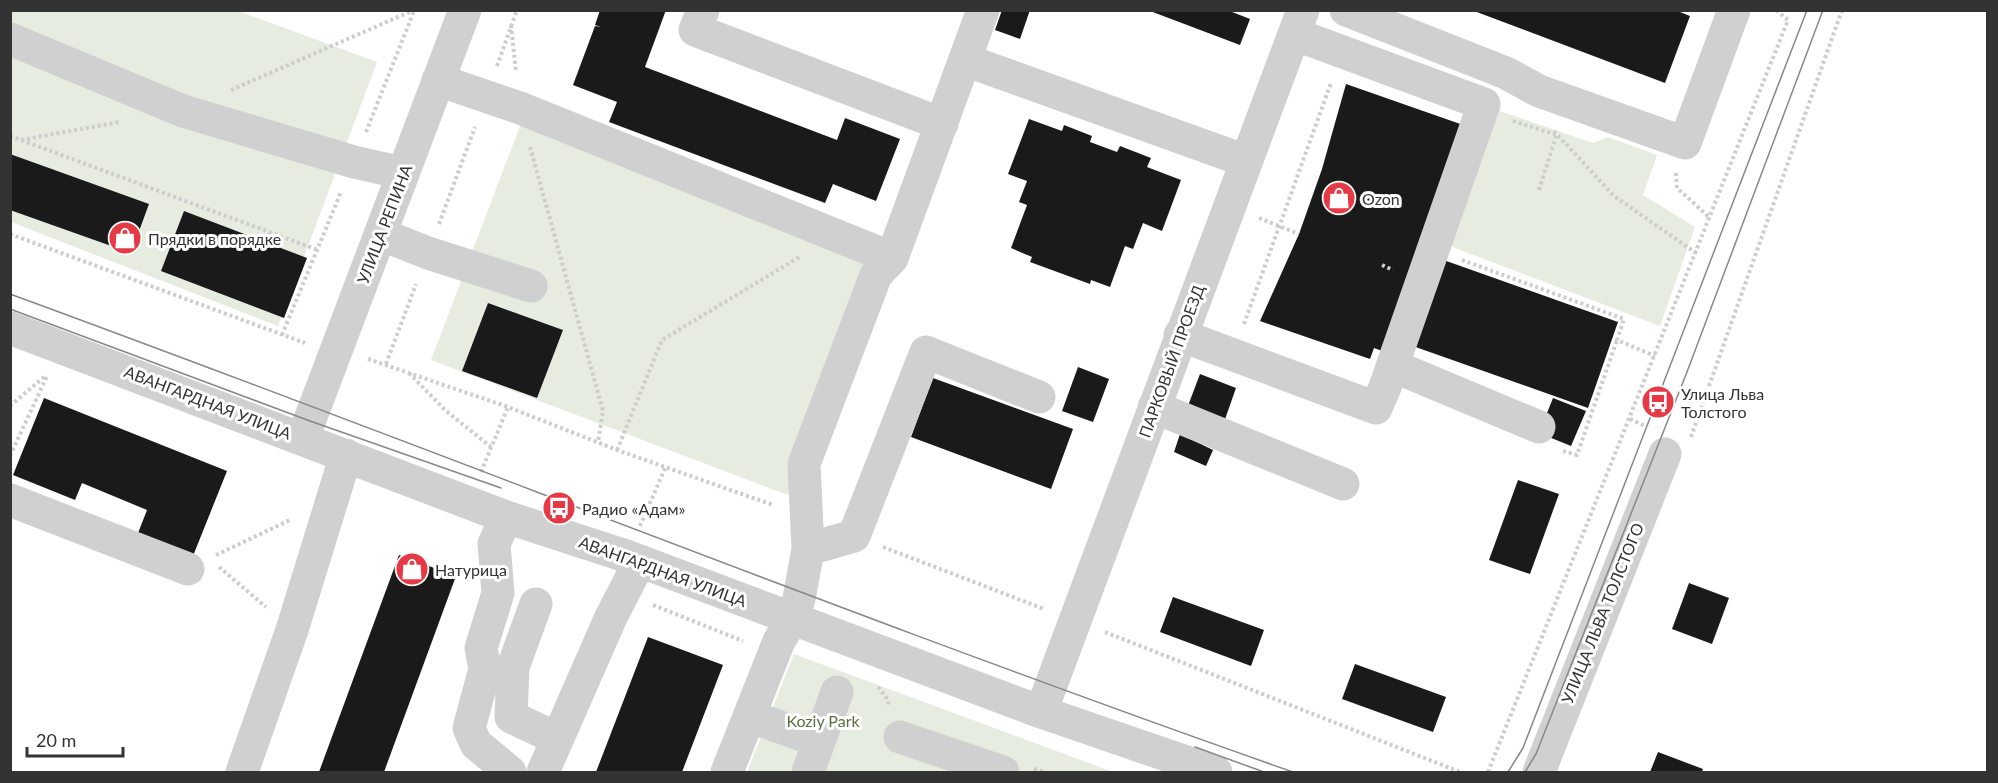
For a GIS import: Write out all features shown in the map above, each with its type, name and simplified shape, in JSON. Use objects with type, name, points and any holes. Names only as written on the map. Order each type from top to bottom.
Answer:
[{"type":"street","name":"УЛИЦА РЕПИНА","points":[[303,438],[465,10]]},
{"type":"street","points":[[703,10],[695,30],[942,124]]},
{"type":"street","points":[[727,772],[786,629],[806,533],[804,464],[876,275],[892,258],[983,10]]},
{"type":"street","points":[[1364,14],[1506,73],[1539,92],[1685,142],[1734,10]]},
{"type":"street","points":[[1180,335],[1376,408],[1484,104],[1298,22]]},
{"type":"street","name":"ПАРКОВЫЙ ПРОЕЗД","points":[[1041,712],[1298,22]]},
{"type":"street","points":[[10,39],[183,111],[354,162],[403,173]]},
{"type":"street","points":[[965,60],[1246,161]]},
{"type":"street","points":[[438,80],[520,108],[892,258]]},
{"type":"street","points":[[380,234],[428,253],[531,286]]},
{"type":"street","name":"АВАНГАРДНАЯ УЛИЦА","points":[[10,328],[506,517],[633,559],[786,629],[1216,772]]},
{"type":"street","points":[[806,533],[854,536],[926,352],[1039,397]]},
{"type":"street","points":[[1398,368],[1539,427]]},
{"type":"street","points":[[1154,407],[1343,484]]},
{"type":"street","name":"УЛИЦА ЛЬВА ТОЛСТОГО","points":[[1539,772],[1676,450]]},
{"type":"street","points":[[242,772],[292,630],[346,456]]},
{"type":"street","points":[[10,500],[199,564]]},
{"type":"street","points":[[506,517],[494,544],[498,593],[480,648],[485,669],[469,728],[476,744],[510,772]]},
{"type":"street","points":[[543,772],[556,738],[622,594],[633,559]]},
{"type":"street","points":[[536,604],[513,667],[511,717],[556,738]]},
{"type":"street","points":[[808,772],[837,692]]},
{"type":"street","points":[[749,716],[819,741]]},
{"type":"street","points":[[900,737],[1003,772]]},
{"type":"path","points":[[386,364],[517,10]]},
{"type":"path","points":[[1676,450],[1842,10]]},
{"type":"path","points":[[1488,772],[1788,20],[1777,11]]},
{"type":"path","points":[[512,25],[520,108],[603,411],[598,442]]},
{"type":"path","points":[[1241,331],[1331,82]]},
{"type":"path","points":[[1539,92],[1556,135],[1614,196],[1696,253]]},
{"type":"path","points":[[1511,120],[1576,142]]},
{"type":"path","points":[[1539,190],[1556,135]]},
{"type":"path","points":[[10,136],[318,250]]},
{"type":"path","points":[[1685,142],[1675,165],[1677,188],[1710,218]]},
{"type":"path","points":[[1253,216],[1299,234]]},
{"type":"path","points":[[10,234],[301,342],[386,364],[666,466],[806,533]]},
{"type":"path","points":[[617,450],[662,340],[836,235]]},
{"type":"path","points":[[1432,250],[1624,319],[1577,456],[1534,441],[1539,427]]},
{"type":"path","points":[[1617,340],[1655,356]]},
{"type":"path","points":[[10,406],[49,372],[10,456]]},
{"type":"path","points":[[409,372],[445,410],[491,447]]},
{"type":"path","points":[[478,480],[508,407]]},
{"type":"path","points":[[633,559],[666,466]]},
{"type":"path","points":[[292,630],[199,564],[330,502]]},
{"type":"path","points":[[854,536],[1460,772]]},
{"type":"path","points":[[622,594],[750,643],[786,629]]},
{"type":"path","points":[[875,684],[888,700],[891,720],[900,737]]},
{"type":"green space","points":[[10,11],[238,11],[377,62],[278,326],[11,222]]},
{"type":"green space","points":[[528,105],[884,244],[788,495],[431,360]]},
{"type":"green space","points":[[1497,110],[1593,143],[1608,137],[1657,155],[1643,195],[1695,227],[1660,326],[1450,246]]},
{"type":"green space","name":"Koziy Park","points":[[794,654],[1113,772],[747,772]]},
{"type":"building","points":[[600,10],[666,10],[645,67],[837,140],[845,118],[900,139],[876,201],[833,184],[825,203],[609,122],[617,102],[573,85],[595,26],[601,27],[595,25]]},
{"type":"building","points":[[1002,10],[1030,10],[1020,39],[995,30]]},
{"type":"building","points":[[1227,10],[1250,19],[1240,45],[1150,11]]},
{"type":"building","points":[[1675,10],[1690,16],[1665,83],[1474,11]]},
{"type":"building","points":[[1346,84],[1466,126],[1421,252],[1618,322],[1588,408],[1390,338],[1385,352],[1374,348],[1370,359],[1260,321],[1299,234],[1322,169]]},
{"type":"building","points":[[1029,119],[1062,131],[1064,125],[1092,136],[1090,142],[1117,152],[1120,146],[1151,158],[1147,167],[1181,180],[1162,231],[1143,223],[1133,249],[1125,246],[1110,287],[1091,280],[1090,284],[1030,262],[1032,257],[1011,248],[1027,205],[1019,202],[1027,181],[1008,174]]},
{"type":"building","points":[[10,154],[149,204],[131,253],[10,210]]},
{"type":"building","points":[[184,211],[307,258],[284,318],[161,271]]},
{"type":"building","points":[[488,303],[563,330],[537,398],[462,371]]},
{"type":"building","points":[[1078,367],[1109,379],[1093,422],[1062,411]]},
{"type":"building","points":[[1200,374],[1236,388],[1223,425],[1186,411]]},
{"type":"building","points":[[933,378],[1073,429],[1051,489],[911,437]]},
{"type":"building","points":[[44,398],[227,471],[193,556],[138,533],[147,510],[82,483],[75,500],[13,475]]},
{"type":"building","points":[[1553,398],[1586,411],[1571,446],[1539,433]]},
{"type":"building","points":[[1180,434],[1213,450],[1206,466],[1174,452]]},
{"type":"building","points":[[1518,480],[1559,494],[1530,574],[1489,560]]},
{"type":"building","points":[[399,555],[456,576],[384,772],[319,772]]},
{"type":"building","points":[[1689,583],[1729,598],[1712,644],[1672,629]]},
{"type":"building","points":[[1173,597],[1264,630],[1251,666],[1160,632]]},
{"type":"building","points":[[648,637],[723,665],[682,772],[596,772]]},
{"type":"building","points":[[1355,664],[1446,697],[1433,732],[1342,699]]},
{"type":"building","points":[[1658,752],[1703,769],[1702,772],[1650,772]]},
{"type":"tram line","points":[[1508,772],[1523,748],[1807,10]]},
{"type":"tram line","points":[[1525,772],[1536,754],[1687,372],[1823,10]]},
{"type":"tram line","points":[[10,294],[971,656],[1293,772]]},
{"type":"tram line","points":[[10,309],[310,421],[501,488]]},
{"type":"tram line","points":[[1195,747],[1264,772]]},
{"type":"place","name":"Ozon","points":[[1339,198]]},
{"type":"place","name":"Прядки в порядке","points":[[125,238]]},
{"type":"place","name":"Улица Льва Толстого","points":[[1658,402]]},
{"type":"place","name":"Радио «Адам»","points":[[559,508]]},
{"type":"place","name":"Натурица","points":[[412,569]]}]
